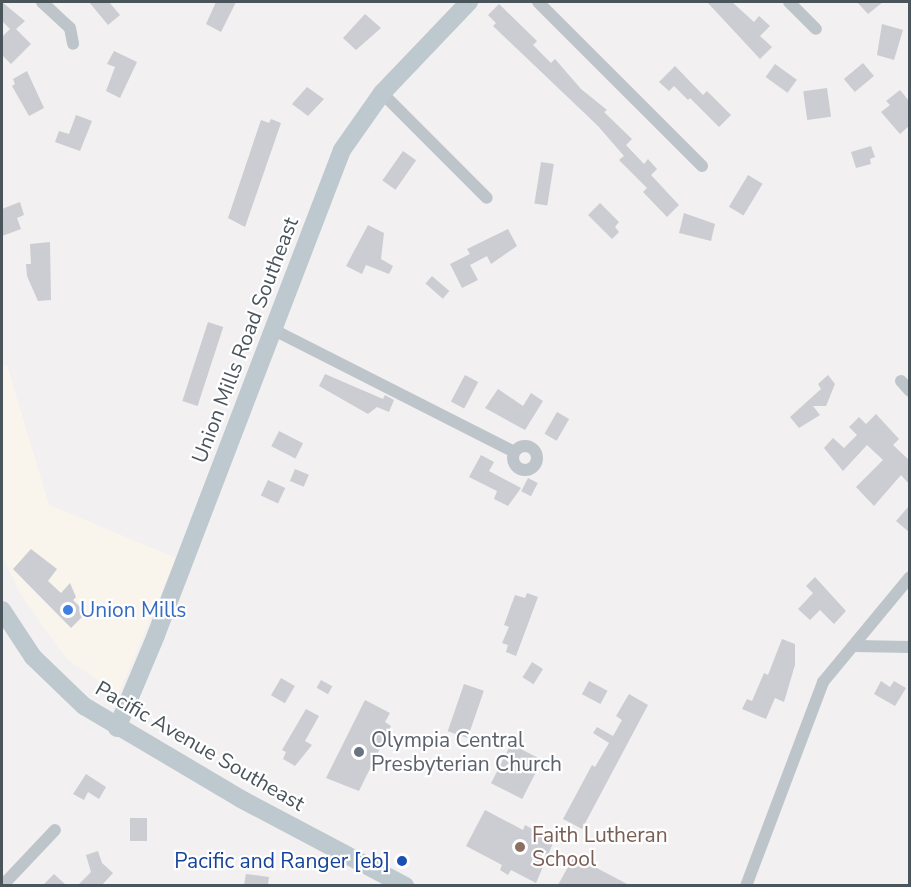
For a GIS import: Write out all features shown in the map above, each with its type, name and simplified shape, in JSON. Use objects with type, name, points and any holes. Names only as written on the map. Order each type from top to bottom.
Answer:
[{"type":"street","points":[[42,2],[70,28],[73,44]]},
{"type":"street","name":"Union Mills Road Southeast","points":[[117,728],[274,330],[342,150],[382,93],[469,2]]},
{"type":"street","points":[[538,2],[702,166]]},
{"type":"street","points":[[789,2],[816,29]]},
{"type":"street","points":[[382,93],[487,198]]},
{"type":"street","points":[[274,330],[513,451]]},
{"type":"street","points":[[746,885],[823,682],[855,646],[909,577]]},
{"type":"street","name":"Pacific Avenue Southeast","points":[[4,621],[53,678],[117,728],[241,799],[405,885]]},
{"type":"street","points":[[855,646],[909,647]]},
{"type":"street","points":[[2,885],[55,830]]},
{"type":"shaded area","points":[[7,365],[49,505],[176,558],[118,695],[66,658],[23,598],[2,556],[2,367]]},
{"type":"building","points":[[2,2],[25,21],[16,29],[31,44],[11,64],[2,55],[2,37],[10,29],[2,21]]},
{"type":"building","points":[[89,2],[109,2],[120,15],[108,25]]},
{"type":"building","points":[[216,2],[236,2],[221,32],[206,24]]},
{"type":"building","points":[[707,2],[732,2],[754,22],[759,16],[770,26],[760,36],[772,47],[760,59]]},
{"type":"building","points":[[857,2],[883,2],[868,14]]},
{"type":"building","points":[[499,4],[537,41],[533,45],[551,63],[555,59],[581,89],[607,110],[604,112],[632,139],[626,145],[644,164],[648,159],[657,169],[651,175],[679,205],[667,217],[643,192],[647,188],[619,160],[624,156],[598,126],[493,26],[496,23],[488,15]]},
{"type":"building","points":[[365,14],[381,28],[356,50],[343,38]]},
{"type":"building","points":[[882,24],[903,30],[894,60],[877,55]]},
{"type":"building","points":[[114,51],[137,62],[120,98],[106,91],[115,67],[107,64]]},
{"type":"building","points":[[863,63],[874,76],[855,92],[844,79]]},
{"type":"building","points":[[775,64],[797,80],[787,93],[766,77]]},
{"type":"building","points":[[675,66],[703,95],[707,91],[731,115],[719,127],[690,98],[688,100],[674,86],[669,91],[659,82]]},
{"type":"building","points":[[27,71],[44,108],[29,116],[12,86],[15,84],[13,79]]},
{"type":"building","points":[[307,87],[324,99],[308,116],[292,104]]},
{"type":"building","points":[[827,88],[831,117],[807,120],[803,91]]},
{"type":"building","points":[[900,90],[909,101],[909,126],[900,134],[881,112],[890,105],[886,101]]},
{"type":"building","points":[[76,115],[92,121],[80,151],[55,142],[59,131],[69,134]]},
{"type":"building","points":[[271,119],[281,123],[245,227],[228,218],[261,120],[269,123]]},
{"type":"building","points":[[871,146],[875,157],[870,159],[871,164],[856,168],[851,152]]},
{"type":"building","points":[[403,151],[416,160],[395,190],[382,180]]},
{"type":"building","points":[[541,162],[554,164],[547,206],[534,203]]},
{"type":"building","points":[[748,175],[763,184],[744,215],[729,207]]},
{"type":"building","points":[[20,202],[24,215],[17,218],[21,229],[2,236],[2,209]]},
{"type":"building","points":[[600,203],[619,222],[615,227],[619,232],[612,239],[588,215]]},
{"type":"building","points":[[684,213],[715,224],[711,241],[679,233]]},
{"type":"building","points":[[368,225],[384,233],[381,259],[393,266],[389,274],[366,265],[362,274],[346,266]]},
{"type":"building","points":[[508,229],[517,246],[491,264],[487,256],[470,265],[478,280],[462,288],[450,264],[470,254],[467,249]]},
{"type":"building","points":[[50,242],[51,300],[38,301],[27,276],[26,264],[31,264],[30,244]]},
{"type":"building","points":[[432,276],[449,291],[443,299],[425,284]]},
{"type":"building","points":[[208,322],[223,327],[198,406],[182,401]]},
{"type":"building","points":[[325,374],[383,399],[385,395],[394,400],[389,412],[377,407],[368,414],[319,386]]},
{"type":"building","points":[[465,375],[478,382],[464,409],[451,401]]},
{"type":"building","points":[[828,375],[835,384],[826,406],[813,406],[820,415],[799,428],[790,417],[821,389],[818,384]]},
{"type":"building","points":[[498,389],[523,406],[531,393],[543,401],[525,430],[485,408]]},
{"type":"building","points":[[557,412],[569,419],[557,441],[544,434]]},
{"type":"building","points":[[876,414],[899,439],[893,445],[909,460],[909,484],[901,475],[874,506],[856,487],[883,460],[867,445],[843,471],[824,448],[833,438],[844,448],[857,435],[849,427],[859,417],[866,424]]},
{"type":"building","points":[[279,431],[303,443],[295,458],[271,446]]},
{"type":"building","points":[[481,455],[494,462],[489,471],[521,488],[508,506],[494,499],[497,491],[469,477]]},
{"type":"building","points":[[295,469],[309,475],[304,487],[290,481]]},
{"type":"building","points":[[528,478],[538,483],[531,496],[521,491]]},
{"type":"building","points":[[268,480],[285,488],[278,503],[261,495]]},
{"type":"building","points":[[909,506],[909,532],[896,521]]},
{"type":"building","points":[[31,549],[57,569],[48,581],[61,593],[70,583],[76,597],[73,600],[86,613],[71,628],[13,569]]},
{"type":"building","points":[[815,577],[846,611],[834,624],[820,610],[810,620],[798,609],[813,593],[806,586]]},
{"type":"building","points":[[527,593],[538,597],[516,656],[506,652],[508,645],[502,643],[509,627],[504,625],[515,595],[525,598]]},
{"type":"building","points":[[782,639],[795,644],[795,665],[784,702],[775,698],[766,719],[742,709],[747,699],[752,701],[764,673],[768,675]]},
{"type":"building","points":[[532,662],[543,669],[533,684],[522,677]]},
{"type":"building","points":[[281,678],[295,686],[285,703],[271,695]]},
{"type":"building","points":[[321,680],[332,686],[328,694],[317,688]]},
{"type":"building","points":[[589,681],[608,691],[600,704],[582,694]]},
{"type":"building","points":[[881,681],[890,687],[894,681],[906,688],[895,706],[874,694]]},
{"type":"building","points":[[464,684],[484,691],[468,738],[448,731]]},
{"type":"building","points":[[629,694],[648,705],[582,829],[563,819],[592,765],[595,767],[609,743],[593,733],[597,727],[613,736],[622,720],[616,716]]},
{"type":"building","name":"Olympia Central Presbyterian Church","points":[[365,700],[390,713],[385,722],[391,726],[359,791],[326,778]]},
{"type":"building","points":[[306,709],[319,716],[305,741],[312,745],[295,766],[283,759],[286,752],[282,750]]},
{"type":"building","points":[[511,744],[542,760],[522,799],[491,783]]},
{"type":"building","points":[[86,774],[106,787],[99,799],[88,792],[84,800],[73,794]]},
{"type":"building","points":[[485,810],[523,830],[525,825],[554,841],[536,883],[511,870],[508,875],[500,870],[502,865],[466,846]]},
{"type":"building","points":[[130,818],[147,818],[147,841],[130,841]]},
{"type":"building","points":[[98,851],[102,863],[113,873],[102,885],[78,885],[91,872],[86,855]]},
{"type":"building","points":[[574,856],[629,885],[558,885]]},
{"type":"building","points":[[54,874],[66,885],[43,885]]},
{"type":"building","points":[[246,874],[269,877],[268,885],[244,885]]},
{"type":"place","name":"Union Mills","points":[[68,610]]},
{"type":"place","name":"Olympia Central Presbyterian Church","points":[[359,752]]},
{"type":"place","name":"Faith Lutheran School","points":[[520,847]]},
{"type":"place","name":"Pacific and Ranger [eb]","points":[[402,861]]}]
